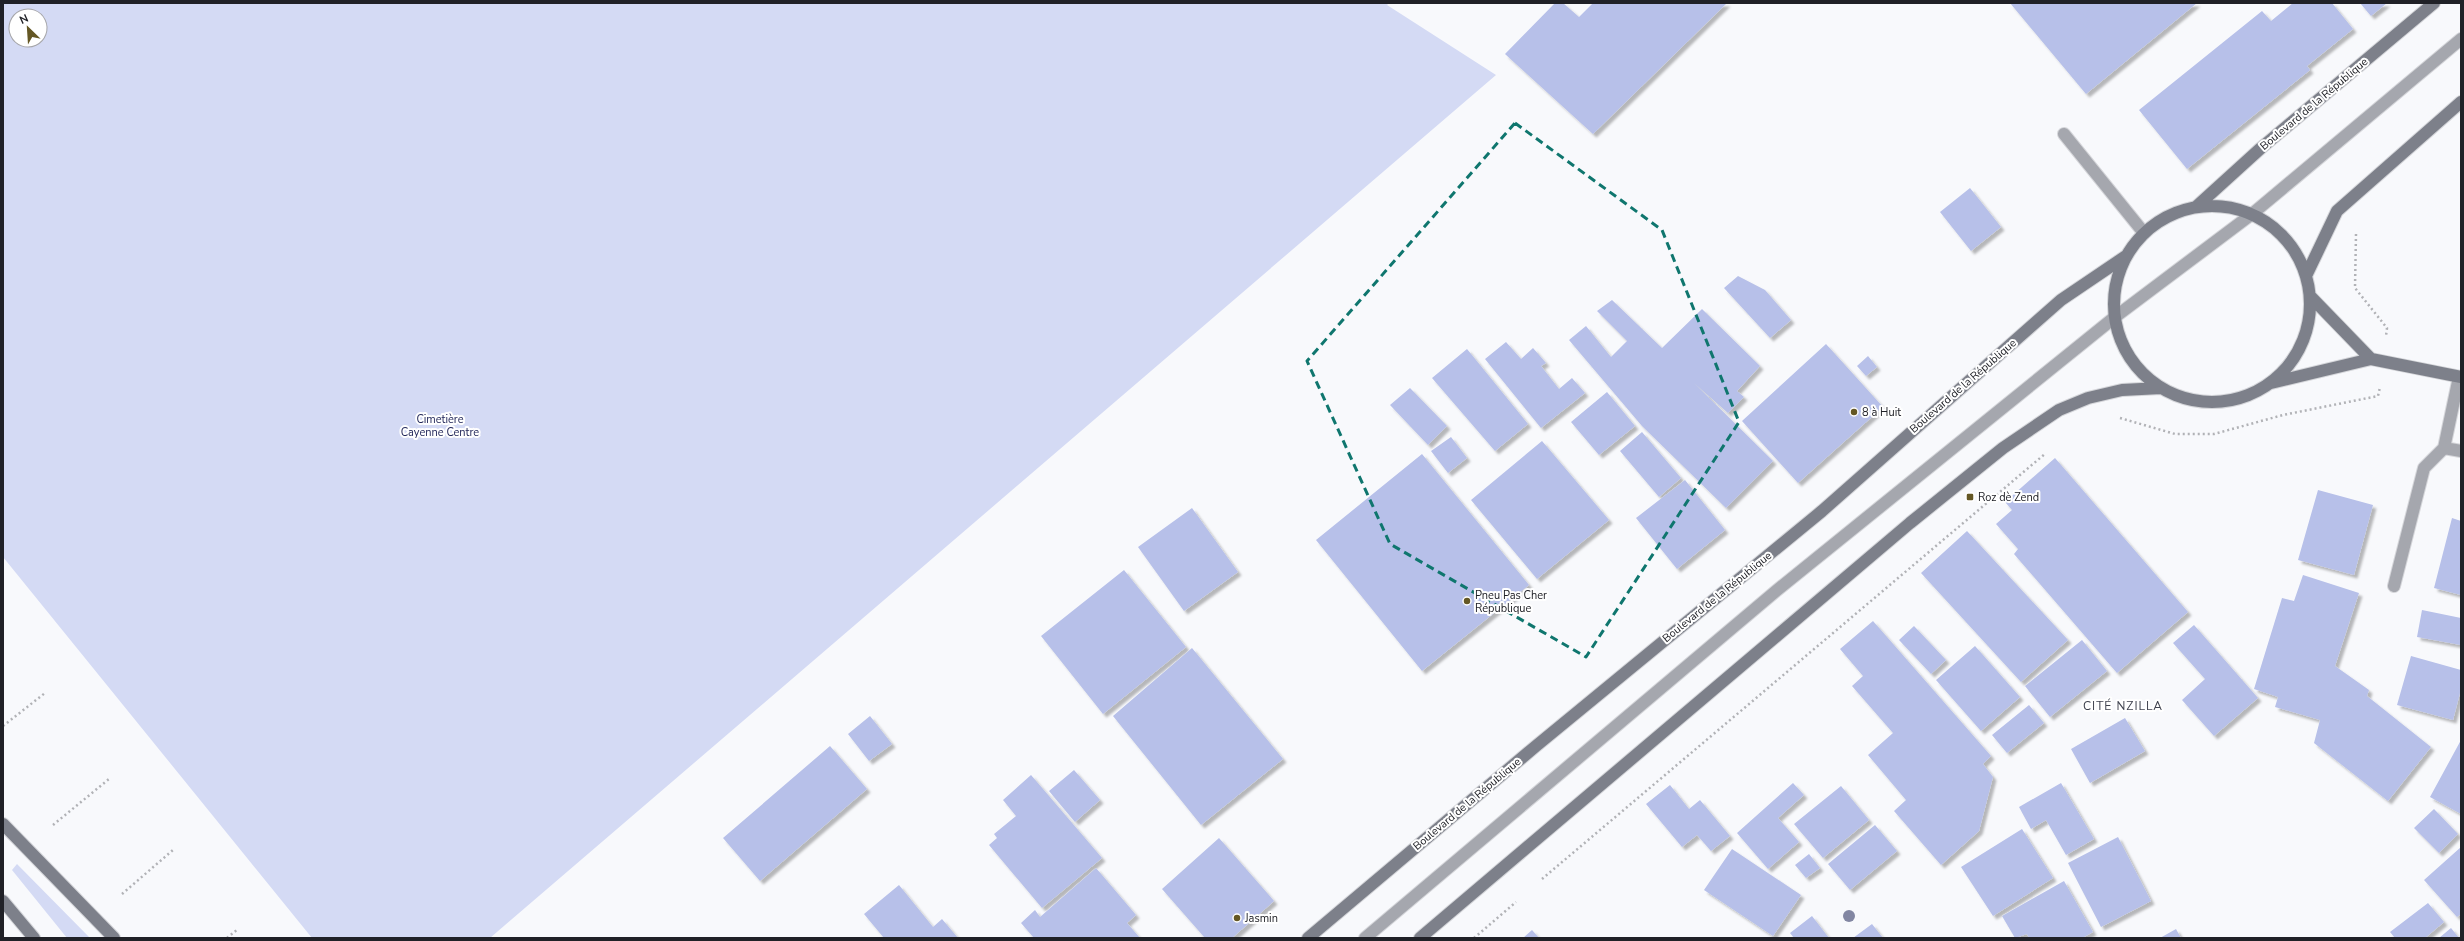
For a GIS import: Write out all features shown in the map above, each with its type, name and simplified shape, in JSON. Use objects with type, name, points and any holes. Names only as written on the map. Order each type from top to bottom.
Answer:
[{"type":"street","name":"Boulevard de la République","points":[[2196,207],[2261,148],[2434,3]]},
{"type":"street","points":[[1365,938],[1776,591],[2115,317],[2252,214],[2461,39]]},
{"type":"street","points":[[2306,276],[2337,211],[2461,102]]},
{"type":"street","points":[[2064,134],[2144,233]]},
{"type":"street","points":[[2269,383],[2284,369],[2296,354],[2305,335],[2310,316],[2310,296],[2306,276],[2295,250],[2276,229],[2252,214],[2224,206],[2196,207],[2168,216],[2144,233],[2126,256],[2115,284],[2115,317],[2122,344],[2138,368],[2161,388],[2191,400],[2213,401],[2240,398],[2269,383],[2371,359],[2460,377],[2444,448],[2424,468],[2394,586]]},
{"type":"street","name":"Boulevard de la République","points":[[1308,938],[1530,751],[1822,511],[2061,300],[2126,256]]},
{"type":"street","points":[[2310,296],[2371,359]]},
{"type":"street","points":[[1420,938],[1910,523],[2003,448],[2059,410],[2088,398],[2122,390],[2161,388]]},
{"type":"street","points":[[2444,448],[2461,451]]},
{"type":"street","points":[[3,824],[114,938]]},
{"type":"street","points":[[3,901],[34,938]]},
{"type":"path","points":[[2356,230],[2355,288],[2387,328]]},
{"type":"path","points":[[2116,417],[2175,434],[2214,434],[2283,415],[2378,396]]},
{"type":"path","points":[[1542,878],[2049,450]]},
{"type":"path","points":[[3,726],[45,693]]},
{"type":"path","points":[[53,825],[109,779]]},
{"type":"path","points":[[122,894],[173,850]]},
{"type":"path","points":[[1474,938],[1516,902]]},
{"type":"path","points":[[227,938],[238,929]]},
{"type":"highlighted area","points":[[1515,123],[1662,230],[1739,422],[1586,657],[1390,544],[1307,361]]},
{"type":"green space","name":"Cimetière Cayenne Centre","points":[[3,3],[1389,3],[1387,5],[1496,75],[490,938],[312,938],[3,557]]},
{"type":"green space","points":[[17,864],[90,938],[67,938],[12,870]]},
{"type":"building","points":[[1555,3],[1563,3],[1579,17],[1593,3],[1727,3],[1593,134],[1505,54]]},
{"type":"building","points":[[2010,3],[2197,3],[2086,94]]},
{"type":"building","points":[[2293,3],[2332,3],[2353,29],[2307,66],[2310,70],[2187,169],[2139,110],[2262,11],[2271,21]]},
{"type":"building","points":[[2360,3],[2387,3],[2371,16]]},
{"type":"building","points":[[1970,188],[2001,227],[1971,251],[1940,212]]},
{"type":"building","points":[[1738,276],[1765,290],[1791,320],[1770,338],[1724,288]]},
{"type":"building","points":[[1612,300],[1662,348],[1702,309],[1760,366],[1737,391],[1744,397],[1728,413],[1694,383],[1773,461],[1726,508],[1642,426],[1569,340],[1586,326],[1611,357],[1627,341],[1597,311]]},
{"type":"building","points":[[1506,342],[1521,359],[1533,348],[1546,363],[1541,366],[1559,389],[1572,378],[1585,393],[1541,428],[1485,359]]},
{"type":"building","points":[[1826,344],[1883,407],[1798,483],[1742,421]]},
{"type":"building","points":[[1467,349],[1528,424],[1495,451],[1432,378]]},
{"type":"building","points":[[1868,356],[1877,367],[1866,376],[1857,366]]},
{"type":"building","points":[[1410,388],[1447,426],[1428,445],[1390,405]]},
{"type":"building","points":[[1607,392],[1635,426],[1599,455],[1571,422]]},
{"type":"building","points":[[1642,432],[1681,478],[1659,497],[1620,451]]},
{"type":"building","points":[[1451,437],[1467,458],[1448,473],[1431,451]]},
{"type":"building","points":[[1542,441],[1609,520],[1537,579],[1471,500]]},
{"type":"building","points":[[1422,454],[1529,585],[1422,671],[1316,540]]},
{"type":"building","points":[[2055,458],[2188,612],[2117,673],[2014,554],[2018,549],[1996,524],[2012,510],[2005,502]]},
{"type":"building","points":[[1685,480],[1725,530],[1677,569],[1636,518]]},
{"type":"building","points":[[2318,490],[2373,505],[2354,575],[2298,560]]},
{"type":"building","points":[[1192,508],[1238,572],[1184,611],[1138,547]]},
{"type":"building","points":[[2452,518],[2461,521],[2461,595],[2434,588]]},
{"type":"building","points":[[1967,531],[2068,640],[2021,682],[1921,573]]},
{"type":"building","points":[[1124,570],[1186,647],[1103,714],[1041,636]]},
{"type":"building","points":[[2303,575],[2359,593],[2335,666],[2369,690],[2367,696],[2431,747],[2388,801],[2314,743],[2320,720],[2275,707],[2278,697],[2254,689],[2282,598],[2294,601]]},
{"type":"building","points":[[2422,610],[2461,618],[2461,645],[2417,637]]},
{"type":"building","points":[[1873,621],[1991,756],[1983,764],[1993,777],[1979,831],[1941,865],[1894,811],[1906,800],[1868,755],[1893,733],[1852,686],[1863,676],[1840,649]]},
{"type":"building","points":[[2194,625],[2258,698],[2214,736],[2182,700],[2205,679],[2173,643]]},
{"type":"building","points":[[1914,626],[1946,660],[1931,674],[1899,640]]},
{"type":"building","points":[[2082,640],[2107,671],[2050,717],[2025,686]]},
{"type":"building","points":[[1975,646],[2020,697],[1981,731],[1936,680]]},
{"type":"building","points":[[1192,648],[1283,759],[1201,825],[1113,716]]},
{"type":"building","points":[[2411,656],[2461,670],[2461,689],[2453,720],[2397,705]]},
{"type":"building","points":[[2029,705],[2044,723],[2007,753],[1992,735]]},
{"type":"building","points":[[870,716],[892,744],[869,761],[848,734]]},
{"type":"building","points":[[2125,718],[2145,751],[2090,783],[2071,749]]},
{"type":"building","points":[[2461,740],[2461,814],[2430,797]]},
{"type":"building","points":[[830,746],[867,789],[760,881],[723,838]]},
{"type":"building","points":[[1074,770],[1100,800],[1075,822],[1049,791]]},
{"type":"building","points":[[1031,775],[1102,858],[1042,908],[989,845],[997,838],[994,834],[1016,816],[1003,800]]},
{"type":"building","points":[[1793,783],[1804,795],[1778,818],[1799,842],[1768,869],[1737,833]]},
{"type":"building","points":[[2061,783],[2094,839],[2066,855],[2046,820],[2031,829],[2019,807]]},
{"type":"building","points":[[1670,785],[1689,809],[1700,800],[1730,836],[1711,851],[1697,835],[1682,847],[1646,804]]},
{"type":"building","points":[[1841,786],[1869,820],[1823,858],[1794,824]]},
{"type":"building","points":[[2434,809],[2458,834],[2439,853],[2414,828]]},
{"type":"building","points":[[1875,825],[1897,851],[1850,890],[1828,864]]},
{"type":"building","points":[[2022,829],[2053,878],[1993,916],[1961,867]]},
{"type":"building","points":[[2118,837],[2151,901],[2101,927],[2068,863]]},
{"type":"building","points":[[1219,838],[1274,901],[1232,938],[1205,938],[1162,889]]},
{"type":"building","points":[[2461,847],[2461,914],[2457,917],[2424,880]]},
{"type":"building","points":[[1732,849],[1801,895],[1773,936],[1704,890]]},
{"type":"building","points":[[1809,854],[1820,868],[1806,878],[1795,865]]},
{"type":"building","points":[[1096,868],[1136,915],[1127,923],[1140,938],[1034,938],[1021,923],[1035,910],[1040,917]]},
{"type":"building","points":[[2064,881],[2093,932],[2082,938],[2029,938],[2027,934],[2015,938],[2002,916]]},
{"type":"building","points":[[899,885],[933,927],[942,919],[958,938],[884,938],[864,914]]},
{"type":"building","points":[[2428,903],[2444,922],[2425,938],[2395,938],[2390,932]]},
{"type":"building","points":[[1812,916],[1829,938],[1794,938],[1790,933]]},
{"type":"building","points":[[1872,924],[1883,938],[1853,938]]},
{"type":"building","points":[[2451,928],[2459,938],[2439,938]]},
{"type":"building","points":[[2176,929],[2181,938],[2160,938]]},
{"type":"building","points":[[1532,930],[1539,938],[1523,938]]},
{"type":"place","name":"8 à Huit","points":[[1854,412]]},
{"type":"place","name":"Roz dè Zend","points":[[1970,497]]},
{"type":"place","name":"Pneu Pas Cher République","points":[[1467,601]]},
{"type":"place","name":"Jasmin","points":[[1237,918]]},
{"type":"district","name":"CITÉ NZILLA","points":[[2123,706]]}]
